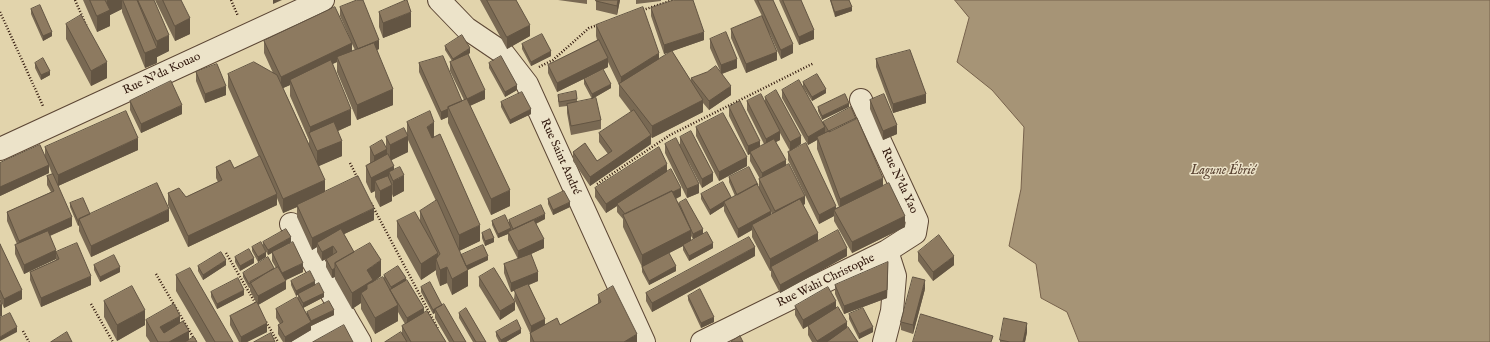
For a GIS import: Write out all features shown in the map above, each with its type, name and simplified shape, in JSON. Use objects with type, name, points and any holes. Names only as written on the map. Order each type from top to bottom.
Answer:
[{"type":"street","name":"Rue N'da Kouao","points":[[0,149],[324,0]]},
{"type":"street","name":"Rue Saint André","points":[[439,0],[466,28],[503,53],[527,84],[644,342]]},
{"type":"street","name":"Rue N'da Yao","points":[[861,100],[917,221],[915,232],[887,251]]},
{"type":"street","points":[[291,224],[360,342]]},
{"type":"street","name":"Rue Wahi Christophe","points":[[702,342],[887,251],[895,276],[892,311],[884,342]]},
{"type":"street","points":[[303,342],[345,316]]},
{"type":"path","points":[[75,0],[88,29]]},
{"type":"path","points":[[638,12],[673,0]]},
{"type":"path","points":[[0,12],[51,125]]},
{"type":"path","points":[[521,76],[553,60],[589,28],[603,23]]},
{"type":"path","points":[[578,197],[670,135],[814,63]]},
{"type":"path","points":[[350,163],[361,184]]},
{"type":"path","points":[[368,198],[441,335]]},
{"type":"path","points":[[226,253],[258,308]]},
{"type":"path","points":[[156,274],[196,342]]},
{"type":"path","points":[[91,304],[113,342]]},
{"type":"path","points":[[266,321],[278,342]]},
{"type":"path","points":[[23,331],[29,342]]},
{"type":"water","name":"Lagune Ébrié","points":[[955,0],[1490,0],[1490,342],[1079,342],[1067,312],[1041,298],[1036,264],[1009,246],[1021,189],[1024,127],[992,90],[957,62],[969,18]]},
{"type":"building","points":[[90,0],[105,0],[110,10],[97,16]]},
{"type":"building","points":[[123,0],[137,0],[157,48],[145,53]]},
{"type":"building","points":[[138,0],[154,0],[169,35],[157,41]]},
{"type":"building","points":[[163,0],[181,0],[190,18],[175,26]]},
{"type":"building","points":[[357,0],[363,0],[379,40],[358,49],[340,7]]},
{"type":"building","points":[[406,0],[411,12],[383,23],[379,12]]},
{"type":"building","points":[[487,0],[516,0],[530,25],[507,37]]},
{"type":"building","points":[[596,0],[618,0],[617,6]]},
{"type":"building","points":[[674,0],[693,0],[704,32],[664,45],[651,8]]},
{"type":"building","points":[[758,0],[773,0],[793,44],[781,50]]},
{"type":"building","points":[[783,0],[801,0],[814,30],[799,37]]},
{"type":"building","points":[[831,0],[849,0],[852,7],[835,12]]},
{"type":"building","points":[[40,5],[52,32],[43,36],[31,9]]},
{"type":"building","points":[[335,7],[352,43],[281,77],[264,41]]},
{"type":"building","points":[[643,7],[659,53],[621,77],[596,25]]},
{"type":"building","points":[[81,15],[107,62],[91,71],[66,24]]},
{"type":"building","points":[[762,16],[777,52],[746,64],[731,29]]},
{"type":"building","points":[[726,32],[737,59],[721,65],[710,39]]},
{"type":"building","points":[[542,34],[551,51],[531,62],[522,44]]},
{"type":"building","points":[[462,35],[470,48],[453,59],[445,46]]},
{"type":"building","points":[[599,40],[608,58],[557,83],[548,65]]},
{"type":"building","points":[[374,43],[393,89],[357,105],[337,57]]},
{"type":"building","points":[[910,50],[926,94],[893,104],[876,59]]},
{"type":"building","points":[[672,51],[703,100],[652,126],[619,84]]},
{"type":"building","points":[[468,54],[485,90],[467,99],[450,62]]},
{"type":"building","points":[[443,56],[462,101],[441,112],[419,63]]},
{"type":"building","points":[[501,56],[517,85],[505,92],[489,63]]},
{"type":"building","points":[[43,58],[50,71],[41,75],[35,63]]},
{"type":"building","points":[[331,60],[351,109],[310,127],[290,80]]},
{"type":"building","points":[[254,62],[277,75],[325,180],[283,199],[228,74]]},
{"type":"building","points":[[217,64],[226,86],[205,94],[196,72]]},
{"type":"building","points":[[716,66],[731,86],[709,101],[691,78],[707,72]]},
{"type":"building","points":[[603,69],[611,84],[592,94],[584,79]]},
{"type":"building","points":[[817,74],[826,89],[812,97],[803,82]]},
{"type":"building","points":[[799,80],[825,127],[808,137],[782,90]]},
{"type":"building","points":[[171,81],[182,105],[141,124],[130,101]]},
{"type":"building","points":[[776,90],[801,136],[790,142],[765,97]]},
{"type":"building","points":[[576,91],[577,99],[559,102],[558,95]]},
{"type":"building","points":[[522,92],[531,109],[510,120],[501,102]]},
{"type":"building","points":[[761,94],[780,131],[766,139],[747,101]]},
{"type":"building","points":[[845,94],[849,103],[822,116],[818,107]]},
{"type":"building","points":[[884,94],[897,125],[883,131],[870,100]]},
{"type":"building","points":[[596,98],[601,120],[571,126],[567,104]]},
{"type":"building","points":[[467,99],[510,190],[491,199],[448,107]]},
{"type":"building","points":[[740,101],[760,141],[748,146],[729,107]]},
{"type":"building","points":[[851,107],[856,119],[829,132],[823,122]]},
{"type":"building","points":[[634,110],[651,135],[590,177],[573,152],[585,143],[597,161],[612,151],[599,133]]},
{"type":"building","points":[[126,111],[138,138],[58,175],[45,147]]},
{"type":"building","points":[[430,111],[434,122],[427,127],[432,138],[440,134],[480,225],[459,235],[407,122]]},
{"type":"building","points":[[723,113],[747,157],[719,172],[696,127]]},
{"type":"building","points":[[857,118],[883,178],[840,199],[817,137]]},
{"type":"building","points":[[334,122],[342,141],[317,151],[309,133]]},
{"type":"building","points":[[404,128],[408,136],[390,145],[386,137]]},
{"type":"building","points":[[691,131],[713,173],[702,179],[680,137]]},
{"type":"building","points":[[676,138],[699,184],[687,189],[665,144]]},
{"type":"building","points":[[774,139],[786,160],[762,173],[750,152]]},
{"type":"building","points":[[382,140],[387,149],[374,156],[370,147]]},
{"type":"building","points":[[806,143],[836,206],[819,215],[788,152]]},
{"type":"building","points":[[40,145],[49,165],[0,187],[0,163]]},
{"type":"building","points":[[659,147],[667,164],[606,204],[595,188]]},
{"type":"building","points":[[388,154],[394,166],[371,178],[366,166]]},
{"type":"building","points":[[260,156],[277,194],[188,236],[168,193],[179,188],[186,197],[222,180],[216,167],[230,160],[234,168]]},
{"type":"building","points":[[789,164],[805,196],[775,211],[759,179]]},
{"type":"building","points":[[400,167],[404,175],[393,181],[389,172]]},
{"type":"building","points":[[749,167],[758,185],[757,184],[737,195],[729,177]]},
{"type":"building","points":[[671,169],[681,188],[625,214],[617,204]]},
{"type":"building","points":[[53,174],[72,217],[19,241],[7,212],[54,191],[47,176]]},
{"type":"building","points":[[358,176],[374,208],[312,238],[297,205]]},
{"type":"building","points":[[388,176],[392,185],[380,191],[375,181]]},
{"type":"building","points":[[723,182],[731,197],[710,210],[701,194]]},
{"type":"building","points":[[157,183],[169,209],[91,246],[79,219]]},
{"type":"building","points":[[889,183],[905,216],[852,242],[834,210]]},
{"type":"building","points":[[757,184],[771,211],[738,229],[724,202]]},
{"type":"building","points":[[564,191],[570,202],[553,210],[548,199]]},
{"type":"building","points":[[672,191],[691,230],[642,255],[623,215]]},
{"type":"building","points":[[83,198],[90,214],[79,219],[78,221],[70,203]]},
{"type":"building","points":[[686,199],[703,229],[693,234],[679,203]]},
{"type":"building","points":[[800,199],[818,233],[770,259],[752,225]]},
{"type":"building","points":[[437,200],[468,270],[452,279],[447,267],[440,270],[436,259],[440,254],[420,211]]},
{"type":"building","points":[[541,205],[545,214],[513,229],[509,220]]},
{"type":"building","points":[[415,212],[438,253],[421,264],[397,221]]},
{"type":"building","points":[[505,215],[511,228],[498,234],[492,221]]},
{"type":"building","points":[[534,220],[544,239],[518,251],[508,232]]},
{"type":"building","points":[[286,229],[291,237],[268,250],[263,242]]},
{"type":"building","points":[[341,229],[354,252],[335,263],[335,268],[332,270],[326,259],[337,252],[333,246],[322,252],[317,243]]},
{"type":"building","points":[[490,229],[494,238],[485,241],[482,233]]},
{"type":"building","points":[[838,230],[847,248],[780,285],[771,267]]},
{"type":"building","points":[[48,231],[56,250],[24,265],[15,245]]},
{"type":"building","points":[[707,232],[713,243],[689,256],[683,245]]},
{"type":"building","points":[[939,235],[954,256],[933,272],[918,252]]},
{"type":"building","points":[[749,237],[755,247],[652,303],[646,293]]},
{"type":"building","points":[[261,242],[266,252],[258,257],[252,247]]},
{"type":"building","points":[[293,242],[303,263],[282,273],[272,252]]},
{"type":"building","points":[[77,243],[91,276],[41,298],[30,272],[59,259],[56,252]]},
{"type":"building","points":[[370,243],[381,260],[367,270],[373,280],[352,293],[335,263]]},
{"type":"building","points":[[0,244],[22,290],[4,299],[0,290]]},
{"type":"building","points":[[483,245],[488,256],[466,266],[461,255]]},
{"type":"building","points":[[249,249],[254,258],[240,266],[235,257]]},
{"type":"building","points":[[221,252],[226,260],[203,275],[198,266]]},
{"type":"building","points":[[669,253],[676,266],[649,281],[642,267]]},
{"type":"building","points":[[531,254],[538,272],[511,283],[504,264]]},
{"type":"building","points":[[114,255],[120,267],[100,277],[94,265]]},
{"type":"building","points":[[268,257],[274,268],[249,284],[243,273]]},
{"type":"building","points":[[888,262],[887,290],[844,306],[835,285]]},
{"type":"building","points":[[398,266],[406,278],[391,287],[384,275]]},
{"type":"building","points":[[278,267],[286,281],[258,296],[250,282]]},
{"type":"building","points":[[190,268],[233,342],[215,342],[176,275]]},
{"type":"building","points":[[494,268],[515,302],[500,311],[479,277]]},
{"type":"building","points":[[310,271],[315,281],[296,291],[291,281]]},
{"type":"building","points":[[383,277],[398,305],[375,318],[361,293],[367,289],[367,285]]},
{"type":"building","points":[[913,277],[925,280],[913,325],[901,322]]},
{"type":"building","points":[[238,278],[244,290],[217,304],[211,292]]},
{"type":"building","points":[[407,280],[424,308],[407,318],[390,290]]},
{"type":"building","points":[[430,282],[442,305],[433,310],[421,287]]},
{"type":"building","points":[[319,283],[324,293],[303,303],[298,294]]},
{"type":"building","points":[[528,284],[545,319],[531,326],[514,290]]},
{"type":"building","points":[[132,286],[145,310],[117,325],[104,301]]},
{"type":"building","points":[[613,286],[637,334],[624,342],[534,342],[530,333],[557,318],[560,325],[601,302],[598,295]]},
{"type":"building","points":[[828,287],[836,301],[803,320],[795,306]]},
{"type":"building","points":[[700,289],[714,317],[701,323],[688,296]]},
{"type":"building","points":[[297,297],[311,322],[285,337],[278,325],[283,322],[276,309]]},
{"type":"building","points":[[329,301],[334,310],[311,321],[307,312]]},
{"type":"building","points":[[257,302],[267,323],[241,337],[230,316]]},
{"type":"building","points":[[174,304],[180,316],[160,327],[164,333],[183,321],[189,331],[169,342],[158,342],[146,320]]},
{"type":"building","points":[[444,304],[466,342],[454,342],[435,309]]},
{"type":"building","points":[[838,307],[847,322],[817,341],[808,326]]},
{"type":"building","points":[[466,308],[486,342],[476,342],[459,313]]},
{"type":"building","points":[[863,308],[873,327],[859,334],[849,314]]},
{"type":"building","points":[[427,311],[446,342],[411,342],[402,326]]},
{"type":"building","points":[[10,313],[17,327],[0,337],[0,318]]},
{"type":"building","points":[[921,314],[993,336],[991,342],[913,342]]},
{"type":"building","points":[[1004,318],[1027,323],[1023,342],[1000,340]]},
{"type":"building","points":[[517,320],[521,329],[501,340],[496,332]]},
{"type":"building","points":[[344,325],[353,342],[313,342]]},
{"type":"building","points":[[848,327],[858,342],[827,342]]},
{"type":"building","points":[[67,332],[72,342],[51,342]]},
{"type":"building","points":[[401,332],[407,342],[385,342]]},
{"type":"building","points":[[271,333],[275,342],[254,342]]},
{"type":"building","points":[[740,336],[743,342],[731,342]]},
{"type":"building","points":[[194,337],[197,342],[185,342]]}]
